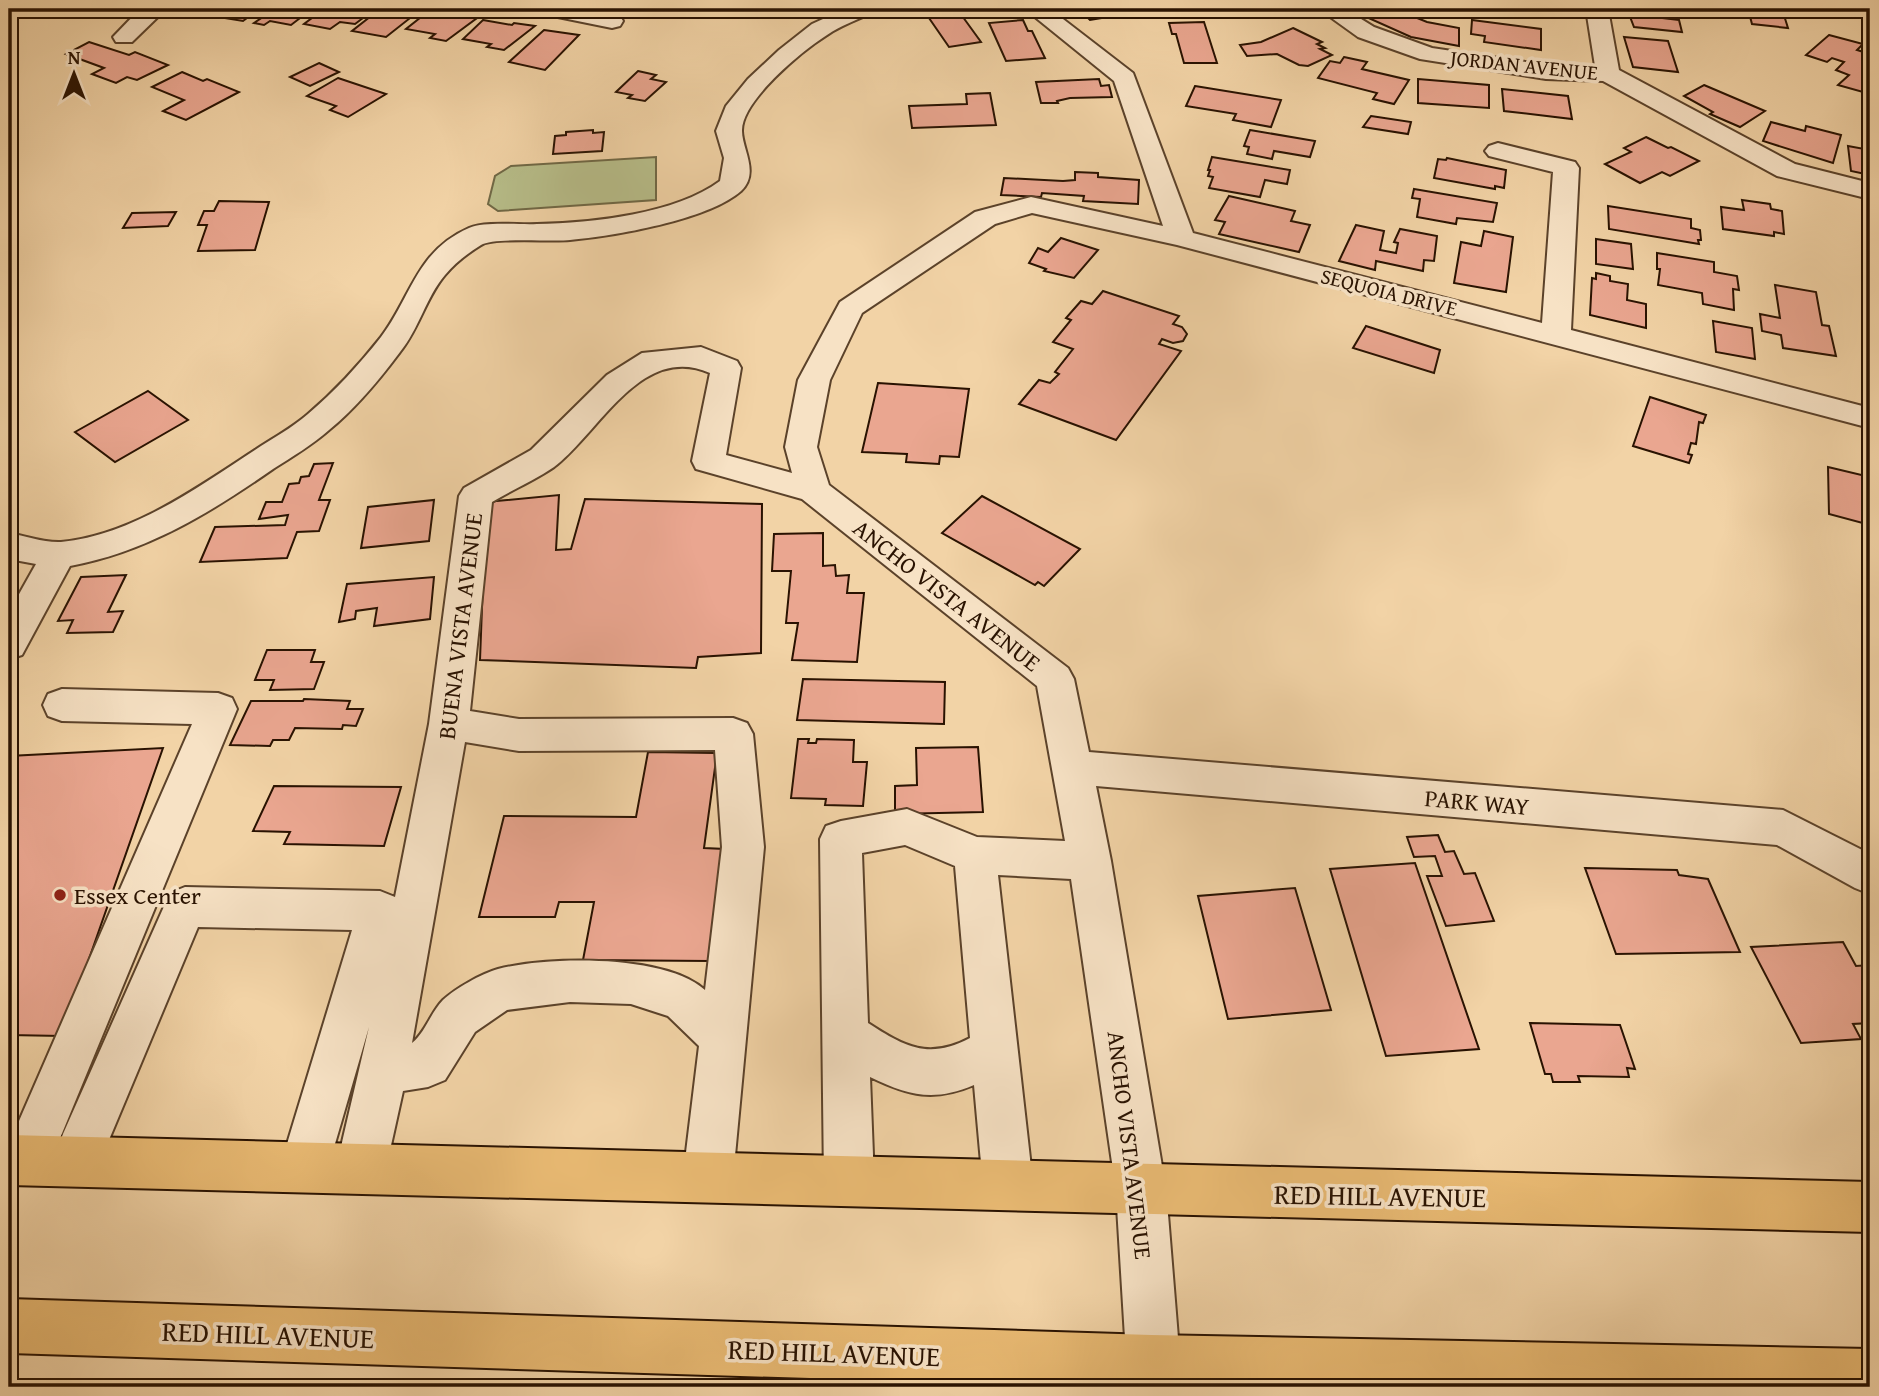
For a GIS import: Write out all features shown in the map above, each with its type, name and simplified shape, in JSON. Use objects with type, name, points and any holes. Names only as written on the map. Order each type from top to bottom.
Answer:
[{"type":"main road","name":"RED HILL AVENUE","points":[[18,1160],[1870,1207]]},
{"type":"main road","name":"RED HILL AVENUE","points":[[9,1326],[1153,1374],[1870,1376]]},
{"type":"street","points":[[551,9],[612,21]]},
{"type":"street","points":[[9,546],[58,555],[98,548],[160,524],[222,488],[318,424],[362,380],[396,338],[431,272],[451,253],[478,234],[570,232],[684,210],[717,196],[733,184],[737,158],[729,131],[735,111],[756,84],[787,55],[820,29],[862,9]]},
{"type":"street","points":[[1036,9],[1125,78],[1181,238]]},
{"type":"street","name":"JORDAN AVENUE","points":[[1329,9],[1366,32],[1428,54],[1546,72],[1608,74],[1786,170],[1870,191]]},
{"type":"street","points":[[1597,9],[1608,74]]},
{"type":"street","points":[[124,37],[148,13]]},
{"type":"street","points":[[1497,151],[1566,168],[1556,335]]},
{"type":"street","points":[[814,491],[802,447],[814,380],[850,308],[985,218],[1031,205],[1181,238]]},
{"type":"street","name":"SEQUOIA DRIVE","points":[[1181,238],[1870,418]]},
{"type":"street","name":"BUENA VISTA AVENUE","points":[[361,1168],[384,1071],[449,724],[476,496],[543,458],[618,382],[653,360],[701,357],[726,368],[708,461],[814,491]]},
{"type":"street","name":"ANCHO VISTA AVENUE","points":[[814,491],[1055,679],[1090,861],[1141,1190],[1153,1374]]},
{"type":"street","points":[[9,645],[58,555]]},
{"type":"street","points":[[18,1160],[218,709],[62,705]]},
{"type":"street","points":[[449,724],[519,735],[733,734],[743,847],[708,1177]]},
{"type":"street","name":"PARK WAY","points":[[1073,767],[1783,828],[1870,875]]},
{"type":"street","points":[[849,1181],[841,839],[907,827],[975,855],[1090,861]]},
{"type":"street","points":[[975,855],[1008,1185]]},
{"type":"street","points":[[76,1161],[185,907],[380,911],[304,1167]]},
{"type":"street","points":[[384,1071],[428,1064],[459,1016],[499,990],[570,981],[631,983],[682,999],[723,1038]]},
{"type":"street","points":[[846,1035],[876,1056],[914,1073],[950,1071],[995,1050]]},
{"type":"green space","points":[[656,157],[656,200],[498,211],[488,204],[495,176],[511,166]]},
{"type":"building","points":[[222,9],[259,9],[243,21],[212,16]]},
{"type":"building","points":[[275,9],[320,10],[311,16],[304,15],[291,25],[270,21],[264,25],[254,23]]},
{"type":"building","points":[[324,9],[375,9],[355,24],[340,22],[330,29],[304,24]]},
{"type":"building","points":[[380,9],[419,11],[386,37],[352,31]]},
{"type":"building","points":[[1079,9],[1122,9],[1126,14],[1090,20]]},
{"type":"building","points":[[1228,9],[1264,9],[1263,16],[1228,12]]},
{"type":"building","points":[[1389,9],[1427,22],[1459,28],[1459,46],[1411,37],[1364,16]]},
{"type":"building","points":[[1627,9],[1661,9],[1663,18],[1679,20],[1682,32],[1634,27]]},
{"type":"building","points":[[1748,9],[1782,9],[1788,28],[1752,24]]},
{"type":"building","points":[[430,10],[477,18],[446,41],[430,38],[435,34],[406,29]]},
{"type":"building","points":[[960,13],[981,42],[949,47],[929,18]]},
{"type":"building","points":[[483,20],[535,26],[504,50],[487,47],[491,44],[463,39]]},
{"type":"building","points":[[1023,20],[1028,31],[1032,31],[1045,58],[1006,61],[989,23]]},
{"type":"building","points":[[1472,20],[1541,29],[1541,50],[1484,42],[1485,36],[1471,34]]},
{"type":"building","points":[[1204,22],[1217,63],[1184,63],[1176,34],[1172,34],[1169,23]]},
{"type":"building","points":[[1293,28],[1322,42],[1317,44],[1325,48],[1320,49],[1332,55],[1308,66],[1299,65],[1277,54],[1247,56],[1240,45],[1261,42]]},
{"type":"building","points":[[544,30],[579,35],[545,70],[509,62]]},
{"type":"building","points":[[1829,35],[1863,44],[1857,50],[1867,53],[1870,50],[1870,94],[1838,85],[1849,75],[1836,70],[1844,62],[1832,58],[1827,62],[1806,55]]},
{"type":"building","points":[[1624,37],[1668,41],[1678,72],[1633,67]]},
{"type":"building","points":[[89,42],[129,55],[135,52],[168,65],[137,80],[127,77],[116,83],[92,74],[104,68],[66,54]]},
{"type":"building","points":[[1344,57],[1367,62],[1362,69],[1409,80],[1394,104],[1373,99],[1377,93],[1318,78],[1330,61],[1340,63]]},
{"type":"building","points":[[319,63],[339,72],[310,86],[290,77]]},
{"type":"building","points":[[638,71],[656,75],[651,79],[666,82],[645,101],[628,98],[632,95],[616,92]]},
{"type":"building","points":[[182,72],[239,92],[186,120],[163,111],[184,100],[152,87]]},
{"type":"building","points":[[338,78],[386,94],[348,117],[330,110],[336,106],[307,96]]},
{"type":"building","points":[[1099,79],[1101,86],[1109,85],[1112,97],[1070,98],[1057,101],[1058,103],[1041,103],[1036,82]]},
{"type":"building","points":[[1418,79],[1489,85],[1489,108],[1418,103]]},
{"type":"building","points":[[1704,85],[1765,111],[1740,127],[1710,114],[1713,112],[1684,96]]},
{"type":"building","points":[[1195,86],[1281,100],[1271,127],[1233,120],[1236,114],[1186,106]]},
{"type":"building","points":[[1502,89],[1568,96],[1572,119],[1504,111]]},
{"type":"building","points":[[990,93],[996,125],[912,128],[909,106],[967,104],[966,94]]},
{"type":"building","points":[[1371,116],[1411,122],[1408,134],[1363,127]]},
{"type":"building","points":[[1771,122],[1805,131],[1806,126],[1841,135],[1833,163],[1763,141]]},
{"type":"building","points":[[593,130],[593,133],[604,132],[602,151],[553,154],[555,136],[566,135],[566,132]]},
{"type":"building","points":[[1250,130],[1315,141],[1310,157],[1274,151],[1272,159],[1247,154],[1249,147],[1244,146]]},
{"type":"building","points":[[1646,137],[1699,161],[1670,176],[1662,172],[1640,183],[1605,164],[1631,152],[1624,148]]},
{"type":"building","points":[[1848,146],[1870,150],[1870,175],[1851,171]]},
{"type":"building","points":[[1212,157],[1290,170],[1287,184],[1265,180],[1260,197],[1209,188],[1213,177],[1208,176]]},
{"type":"building","points":[[1447,158],[1506,170],[1504,188],[1495,186],[1495,189],[1434,178],[1438,159]]},
{"type":"building","points":[[1075,172],[1098,173],[1098,177],[1139,180],[1138,204],[1083,201],[1084,196],[1042,193],[1041,197],[1001,195],[1004,178],[1075,180]]},
{"type":"building","points":[[1414,189],[1497,203],[1493,222],[1457,218],[1456,224],[1417,217],[1420,199],[1412,198]]},
{"type":"building","points":[[1229,196],[1295,211],[1291,221],[1310,225],[1299,252],[1219,234],[1225,222],[1215,220]]},
{"type":"building","points":[[1742,200],[1770,204],[1771,209],[1782,211],[1784,234],[1774,232],[1774,236],[1723,229],[1721,207],[1744,210]]},
{"type":"building","points":[[219,201],[269,202],[255,250],[198,251],[207,225],[198,225],[204,211],[214,211]]},
{"type":"building","points":[[1608,206],[1691,219],[1691,228],[1700,230],[1701,240],[1698,240],[1699,244],[1609,229]]},
{"type":"building","points":[[176,212],[168,226],[123,228],[132,213]]},
{"type":"building","points":[[1356,225],[1384,231],[1380,250],[1396,253],[1398,243],[1394,242],[1400,229],[1437,236],[1434,261],[1424,260],[1423,271],[1376,261],[1375,270],[1339,261]]},
{"type":"building","points":[[1484,231],[1513,237],[1506,292],[1454,283],[1461,242],[1481,246]]},
{"type":"building","points":[[1061,238],[1098,250],[1074,278],[1044,271],[1046,269],[1029,263],[1038,248],[1048,252]]},
{"type":"building","points":[[1596,239],[1631,244],[1633,269],[1596,264]]},
{"type":"building","points":[[1657,253],[1714,262],[1714,272],[1737,276],[1739,290],[1733,289],[1734,310],[1703,304],[1702,293],[1658,285],[1660,269],[1657,269]]},
{"type":"building","points":[[1596,273],[1610,276],[1610,281],[1628,284],[1627,300],[1646,304],[1646,328],[1590,315],[1592,278],[1596,279]]},
{"type":"building","points":[[1775,285],[1816,292],[1822,325],[1829,326],[1836,356],[1783,348],[1781,335],[1762,331],[1760,314],[1780,318]]},
{"type":"building","points":[[1103,291],[1179,316],[1173,324],[1182,327],[1187,334],[1183,341],[1173,343],[1162,339],[1159,344],[1181,351],[1116,440],[1019,404],[1039,380],[1050,383],[1059,374],[1055,372],[1073,349],[1053,342],[1071,320],[1066,318],[1081,301],[1092,304]]},
{"type":"building","points":[[1713,321],[1752,328],[1755,359],[1716,352]]},
{"type":"building","points":[[1366,326],[1440,350],[1434,373],[1353,348]]},
{"type":"building","points":[[878,383],[969,389],[959,457],[940,456],[939,464],[906,462],[907,454],[862,452]]},
{"type":"building","points":[[148,391],[188,420],[115,462],[75,432]]},
{"type":"building","points":[[1650,397],[1706,415],[1703,423],[1699,422],[1696,444],[1691,443],[1688,454],[1692,455],[1689,463],[1633,446]]},
{"type":"building","points":[[333,463],[319,500],[330,500],[319,531],[297,532],[287,558],[200,562],[215,527],[285,525],[288,515],[259,519],[266,502],[282,502],[289,484],[299,483],[301,477],[309,476],[314,464]]},
{"type":"building","points":[[1828,467],[1870,477],[1870,525],[1829,514]]},
{"type":"building","points":[[559,495],[556,550],[571,549],[585,499],[762,504],[761,653],[698,657],[696,668],[480,660],[486,502]]},
{"type":"building","points":[[982,496],[1080,549],[1044,586],[1038,582],[1035,585],[942,533]]},
{"type":"building","points":[[434,500],[429,541],[361,548],[368,507]]},
{"type":"building","points":[[823,533],[823,566],[835,565],[836,576],[849,575],[847,593],[864,593],[857,662],[792,660],[798,623],[786,623],[791,571],[772,571],[774,534]]},
{"type":"building","points":[[126,575],[108,612],[123,611],[113,632],[67,633],[73,620],[58,621],[81,577]]},
{"type":"building","points":[[434,577],[430,619],[374,626],[377,608],[356,611],[355,619],[339,622],[347,584]]},
{"type":"building","points":[[267,650],[315,650],[311,662],[324,662],[314,689],[270,690],[274,680],[255,680]]},
{"type":"building","points":[[803,679],[945,682],[944,724],[797,720]]},
{"type":"building","points":[[251,701],[350,701],[347,709],[363,709],[356,726],[343,725],[342,729],[295,728],[289,740],[273,740],[270,746],[230,745]]},
{"type":"building","points":[[798,739],[809,739],[808,743],[816,743],[817,739],[854,740],[853,762],[867,762],[863,806],[825,805],[826,799],[791,798]]},
{"type":"building","points":[[978,747],[983,812],[895,814],[895,786],[917,785],[916,748]]},
{"type":"building","name":"Essex Center","points":[[163,748],[62,1036],[9,1035],[9,756]]},
{"type":"building","points":[[648,752],[717,753],[704,848],[725,849],[710,961],[583,960],[594,902],[559,902],[555,917],[479,917],[504,816],[636,817]]},
{"type":"building","points":[[274,786],[401,787],[384,846],[284,844],[290,832],[253,831]]},
{"type":"building","points":[[1438,835],[1445,852],[1454,851],[1464,874],[1475,873],[1494,921],[1446,926],[1427,876],[1442,876],[1435,856],[1414,857],[1407,837]]},
{"type":"building","points":[[1415,863],[1479,1049],[1386,1056],[1330,869]]},
{"type":"building","points":[[1585,868],[1677,870],[1679,875],[1708,879],[1740,952],[1616,954]]},
{"type":"building","points":[[1295,888],[1331,1010],[1228,1019],[1198,896]]},
{"type":"building","points":[[1843,942],[1856,966],[1870,965],[1870,1023],[1853,1024],[1861,1039],[1801,1043],[1751,947]]},
{"type":"building","points":[[1530,1023],[1620,1025],[1635,1069],[1627,1068],[1629,1077],[1578,1076],[1580,1082],[1553,1082],[1551,1074],[1545,1074]]},
{"type":"place","name":"Essex Center","points":[[60,895]]}]
